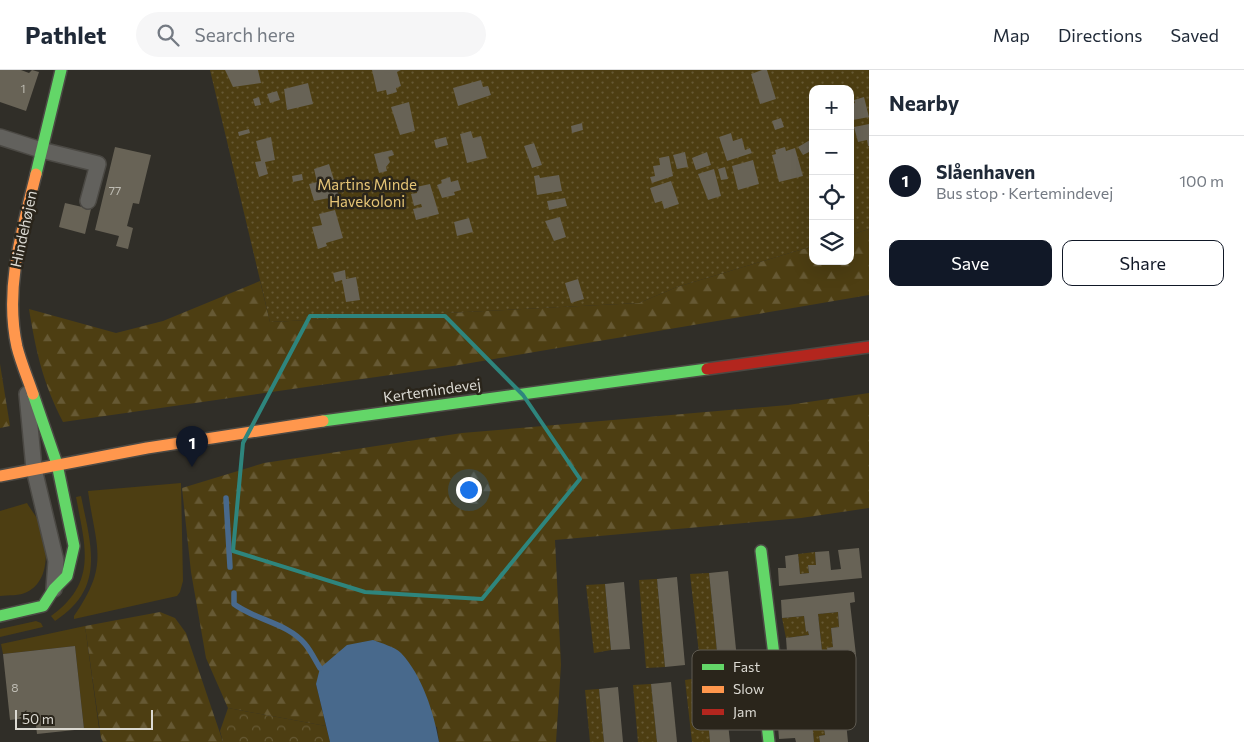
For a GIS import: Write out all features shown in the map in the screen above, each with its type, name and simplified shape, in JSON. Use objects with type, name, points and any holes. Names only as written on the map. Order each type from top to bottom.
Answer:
[{"type":"main road","name":"Hindehøjen","points":[[0,616],[44,606],[66,576],[74,546],[56,464],[17,347],[12,303],[16,254],[61,70]]},
{"type":"main road","name":"Kertemindevej","points":[[0,476],[56,464],[350,417],[869,348]]},
{"type":"main road","points":[[761,551],[773,650]]},
{"type":"street","points":[[0,137],[98,164],[88,202]]},
{"type":"street","name":"Hindehøjen","points":[[24,368],[34,469],[56,562],[54,590]]},
{"type":"highlighted area","points":[[310,316],[445,316],[523,395],[580,479],[482,599],[365,592],[233,551],[243,443]]},
{"type":"green space","name":"Martins Minde Havekoloni","points":[[210,70],[869,70],[869,229],[854,234],[854,85],[809,85],[809,247],[677,287],[639,303],[270,322]]},
{"type":"green space","points":[[869,229],[869,295],[453,366],[63,422],[50,394],[41,367],[29,309],[116,333],[163,321],[260,281],[270,322],[639,303],[677,287],[809,247],[809,265],[854,265],[854,234]]},
{"type":"green space","points":[[0,364],[10,426],[0,428]]},
{"type":"green space","points":[[869,393],[869,508],[801,518],[555,540],[561,665],[556,742],[439,742],[437,727],[316,684],[326,726],[228,708],[206,658],[191,572],[182,488],[264,463],[462,433],[788,405]]},
{"type":"green space","points":[[181,483],[183,581],[177,596],[74,619],[92,583],[96,569],[97,542],[88,491]]},
{"type":"green space","points":[[81,496],[91,549],[91,565],[88,580],[82,595],[71,608],[55,621],[51,616],[66,603],[76,590],[82,576],[84,547],[76,497]]},
{"type":"green space","points":[[27,503],[39,521],[43,532],[46,552],[44,571],[35,586],[27,592],[17,595],[0,596],[0,511]]},
{"type":"green space","points":[[815,552],[816,565],[808,565],[809,573],[800,574],[798,554]]},
{"type":"green space","points":[[709,573],[717,650],[699,650],[690,574]]},
{"type":"green space","points":[[657,579],[665,667],[646,668],[639,580]]},
{"type":"green space","points":[[605,584],[611,650],[594,653],[586,585]]},
{"type":"green space","points":[[160,612],[175,618],[186,633],[223,742],[103,742],[101,738],[85,626]]},
{"type":"green space","points":[[838,612],[839,627],[831,628],[833,647],[827,648],[827,650],[822,650],[818,614]]},
{"type":"green space","points":[[804,616],[806,631],[808,631],[809,635],[786,638],[782,618]]},
{"type":"green space","points":[[36,621],[41,623],[43,627],[0,637],[0,629]]},
{"type":"green space","points":[[85,626],[99,728],[84,729],[75,646],[3,654],[1,644]]},
{"type":"green space","points":[[692,679],[692,730],[709,730],[710,742],[692,742],[685,680]]},
{"type":"green space","points":[[651,684],[657,742],[638,742],[633,685]]},
{"type":"green space","points":[[599,689],[604,742],[590,742],[585,690]]},
{"type":"green space","points":[[228,708],[326,726],[330,742],[223,742],[220,731]]},
{"type":"green space","points":[[813,730],[824,730],[825,735],[819,736],[820,742],[814,742]]},
{"type":"water","points":[[373,640],[388,645],[401,653],[415,672],[426,695],[439,742],[330,742],[316,684],[320,668],[347,645]]},
{"type":"building","points":[[0,70],[21,70],[29,73],[32,70],[39,72],[26,111],[0,102]]},
{"type":"building","points":[[225,70],[258,70],[261,83],[233,87]]},
{"type":"building","points":[[372,70],[401,70],[397,72],[401,86],[396,88],[397,92],[387,95],[386,90],[377,92]]},
{"type":"building","points":[[767,70],[776,99],[760,104],[751,74]]},
{"type":"building","points":[[481,80],[483,87],[488,86],[491,95],[458,106],[453,88]]},
{"type":"building","points":[[308,83],[313,104],[287,110],[284,89]]},
{"type":"building","points":[[277,91],[280,100],[270,103],[267,94]]},
{"type":"building","points":[[259,97],[261,105],[255,106],[253,99]]},
{"type":"building","points":[[864,97],[869,117],[854,120],[854,100]]},
{"type":"building","points":[[409,102],[415,131],[400,135],[391,107]]},
{"type":"building","points":[[781,118],[784,127],[775,130],[772,121]]},
{"type":"building","points":[[582,123],[583,130],[572,133],[571,126]]},
{"type":"building","points":[[869,124],[869,146],[867,140],[858,142],[854,127]]},
{"type":"building","points":[[249,129],[250,133],[239,136],[238,132]]},
{"type":"building","points":[[471,131],[473,138],[481,136],[487,158],[467,163],[460,134]]},
{"type":"building","points":[[731,133],[733,141],[742,138],[745,150],[750,148],[752,153],[727,161],[719,137]]},
{"type":"building","points":[[271,137],[275,160],[265,162],[268,174],[259,177],[255,162],[261,161],[256,141]]},
{"type":"building","points":[[446,137],[448,145],[436,148],[434,140]]},
{"type":"building","points":[[809,141],[809,152],[803,155],[798,147]]},
{"type":"building","points":[[534,143],[542,165],[532,168],[524,146]]},
{"type":"building","points":[[115,147],[151,155],[139,204],[133,203],[127,226],[133,228],[128,249],[116,246],[119,236],[95,230]]},
{"type":"building","points":[[785,147],[786,151],[795,148],[803,176],[779,182],[772,155],[776,154],[775,150]]},
{"type":"building","points":[[392,150],[394,155],[388,157],[390,162],[386,167],[387,171],[379,173],[374,154]]},
{"type":"building","points":[[685,152],[688,167],[677,169],[673,155]]},
{"type":"building","points":[[707,152],[711,165],[696,170],[692,158]]},
{"type":"building","points":[[669,156],[673,176],[652,183],[650,177],[655,176],[653,166],[660,165],[659,158]]},
{"type":"building","points":[[753,160],[759,184],[738,190],[732,166]]},
{"type":"building","points":[[329,164],[339,196],[314,201],[309,184],[317,182],[314,169]]},
{"type":"building","points":[[725,167],[728,179],[721,180],[718,169]]},
{"type":"building","points":[[714,169],[721,196],[708,200],[698,174]]},
{"type":"building","points":[[302,174],[303,180],[293,182],[292,176]]},
{"type":"building","points":[[539,175],[540,178],[559,175],[562,191],[537,195],[534,176]]},
{"type":"building","points":[[450,177],[451,182],[458,180],[461,190],[454,192],[455,195],[442,198],[437,185],[442,183],[441,180]]},
{"type":"building","points":[[671,181],[679,204],[664,209],[662,201],[655,203],[650,188]]},
{"type":"building","points":[[430,184],[439,214],[416,220],[413,209],[422,207],[421,204],[414,206],[411,194],[417,193],[416,187]]},
{"type":"building","points":[[565,198],[567,206],[549,210],[547,201]]},
{"type":"building","points":[[65,203],[91,209],[85,234],[59,227]]},
{"type":"building","points":[[335,210],[343,238],[326,243],[327,246],[318,249],[312,227],[322,225],[319,214]]},
{"type":"building","points":[[560,217],[566,237],[554,241],[545,221]]},
{"type":"building","points":[[469,218],[473,232],[457,236],[454,222]]},
{"type":"building","points":[[345,270],[346,279],[356,277],[360,300],[346,302],[342,280],[335,282],[333,273]]},
{"type":"building","points":[[578,279],[584,299],[571,303],[565,283]]},
{"type":"building","points":[[859,548],[862,578],[779,586],[778,568],[786,568],[785,556],[798,554],[800,574],[809,573],[808,565],[816,565],[815,552],[829,551],[831,570],[841,569],[838,550]]},
{"type":"building","points":[[728,571],[736,650],[717,650],[709,573]]},
{"type":"building","points":[[677,577],[685,665],[665,667],[657,579]]},
{"type":"building","points":[[624,582],[630,649],[611,650],[605,584]]},
{"type":"building","points":[[854,592],[855,602],[850,603],[855,650],[827,650],[827,648],[833,647],[831,628],[839,627],[838,612],[818,614],[822,650],[787,650],[786,638],[809,635],[808,631],[806,632],[804,616],[782,618],[781,600]]},
{"type":"building","points":[[75,646],[84,729],[37,734],[35,717],[10,720],[3,654]]},
{"type":"building","points":[[671,682],[677,742],[657,742],[651,684]]},
{"type":"building","points":[[618,687],[623,742],[604,742],[599,689]]},
{"type":"building","points":[[709,730],[729,730],[730,742],[710,742]]},
{"type":"building","points":[[778,730],[813,730],[814,742],[796,742],[795,738],[779,739]]},
{"type":"building","points":[[824,730],[847,730],[848,742],[820,742],[819,736],[825,735]]},
{"type":"waterway","points":[[226,498],[230,567]]},
{"type":"waterway","points":[[234,593],[234,604],[281,626],[298,637],[307,647],[320,668]]},
{"type":"traffic: fast","points":[[36,174],[61,70]]},
{"type":"traffic: fast","points":[[323,421],[707,369]]},
{"type":"traffic: fast","points":[[0,616],[43,606],[54,589],[67,576],[74,546],[57,464],[33,394]]},
{"type":"traffic: fast","points":[[761,551],[773,650]]},
{"type":"traffic: fast","points":[[768,730],[769,742]]},
{"type":"traffic: slow","points":[[33,394],[17,347],[13,303],[16,260],[36,174]]},
{"type":"traffic: slow","points":[[0,476],[147,448],[323,421]]},
{"type":"traffic: jam","points":[[707,369],[869,347]]},
{"type":"place","name":"Slåenhaven","points":[[192,467]]}]
